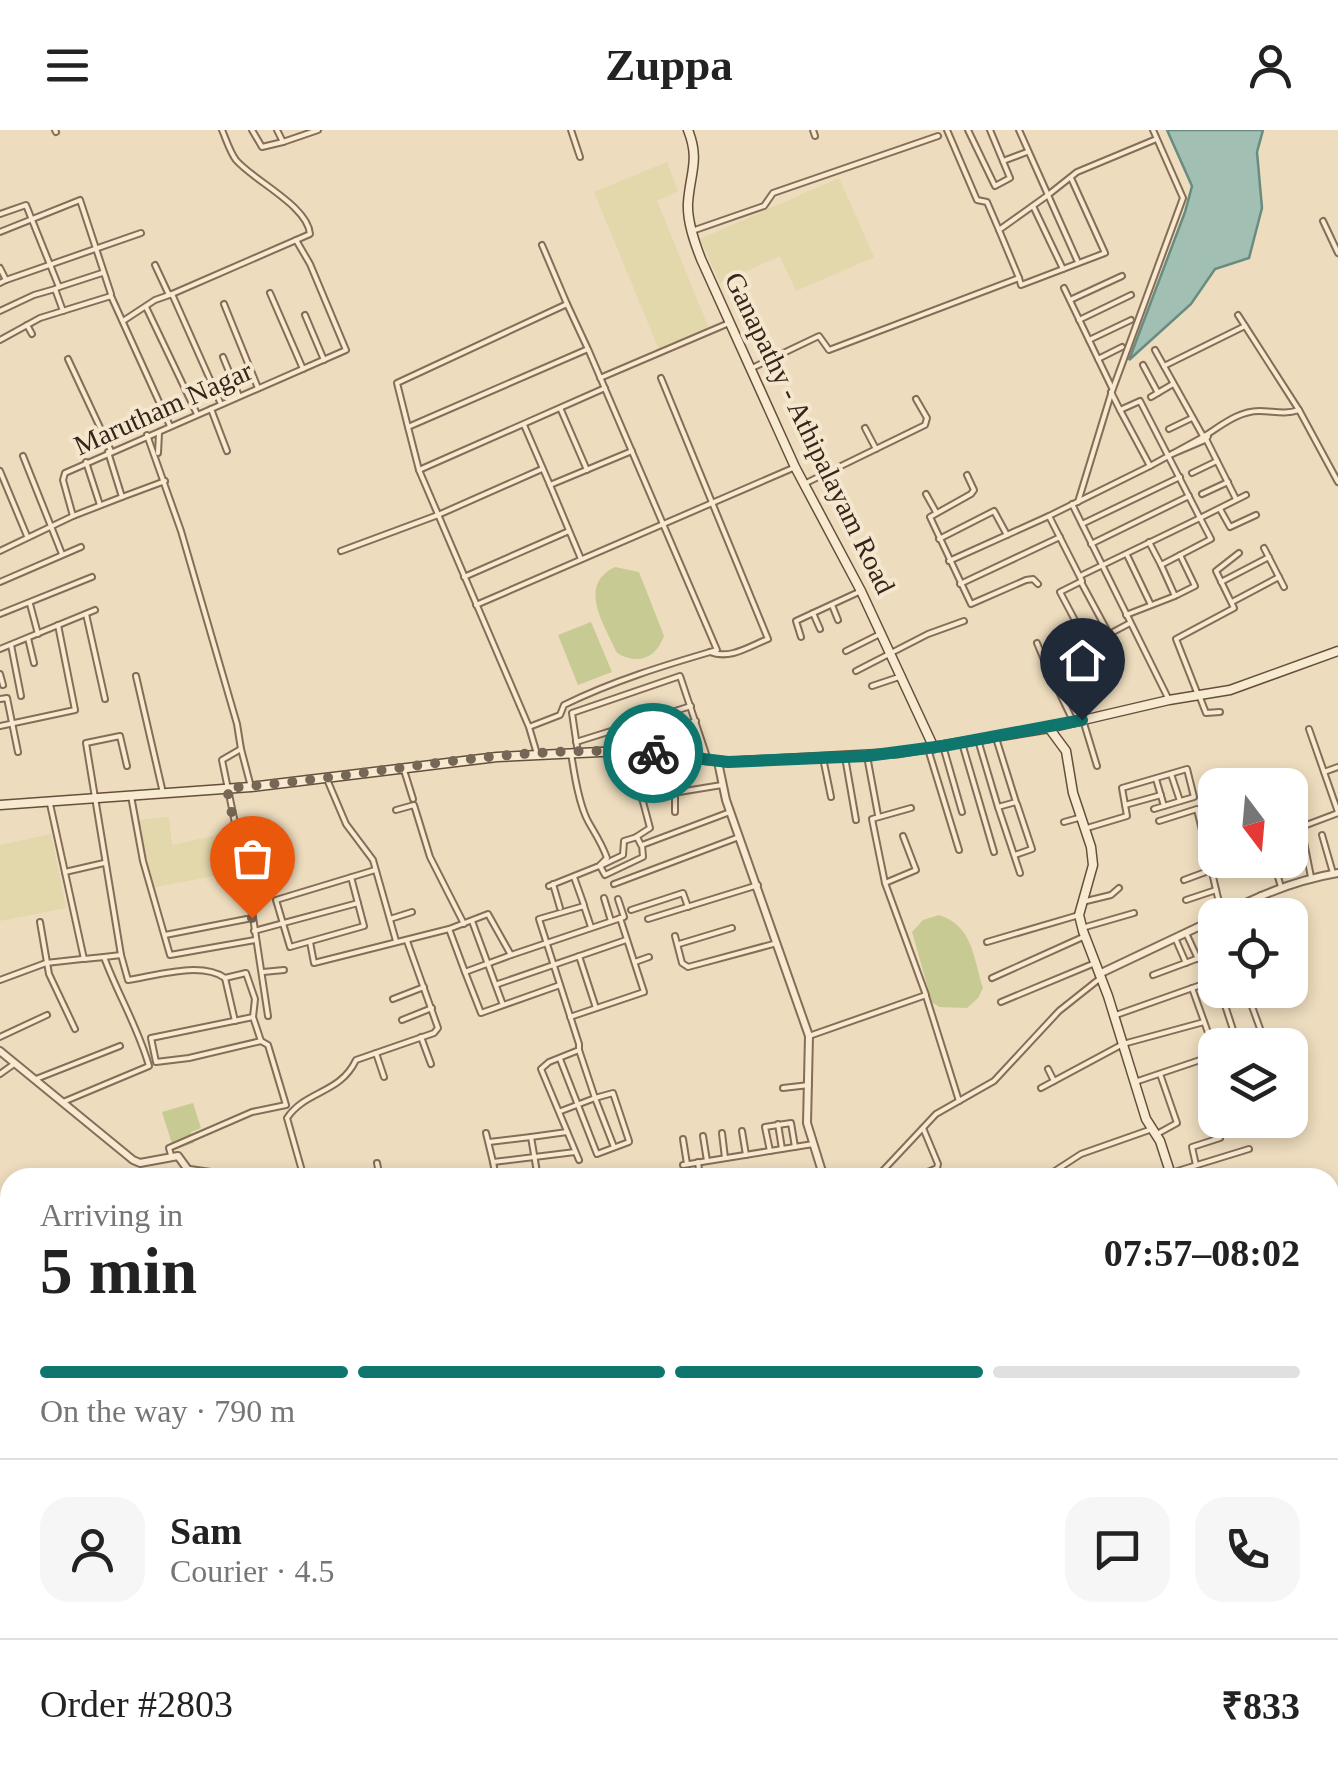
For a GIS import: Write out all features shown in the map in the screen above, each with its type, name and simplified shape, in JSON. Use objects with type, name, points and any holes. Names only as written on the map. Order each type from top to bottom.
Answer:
[{"type":"main road","name":"Ganapathy - Athipalayam Road","points":[[688,130],[696,154],[688,205],[692,231],[795,467],[862,591],[935,748]]},
{"type":"main road","points":[[0,806],[251,787],[537,754],[621,751],[713,761],[867,756],[1049,728],[1230,690],[1338,651]]},
{"type":"main road","points":[[1049,728],[1066,751],[1093,865],[1079,915],[1168,1168]]},
{"type":"street","points":[[123,321],[171,294],[310,234],[310,227],[292,205],[235,158],[222,130]]},
{"type":"street","points":[[252,130],[262,147],[318,130]]},
{"type":"street","points":[[277,130],[283,142]]},
{"type":"street","points":[[572,130],[580,157]]},
{"type":"street","points":[[946,130],[977,200],[987,202],[1022,285],[1105,253],[1071,178]]},
{"type":"street","points":[[968,130],[995,186],[1010,178],[990,130]]},
{"type":"street","points":[[1019,130],[1077,260]]},
{"type":"street","points":[[1153,130],[1183,198],[1075,503],[1091,544],[1169,700]]},
{"type":"street","points":[[692,231],[764,206],[773,193],[938,136]]},
{"type":"street","points":[[999,230],[1071,178],[1154,140]]},
{"type":"street","points":[[1003,162],[1028,151]]},
{"type":"street","points":[[0,232],[80,200],[112,296],[170,426]]},
{"type":"street","points":[[0,214],[24,204],[50,265],[63,311]]},
{"type":"street","points":[[1033,206],[1063,269]]},
{"type":"street","points":[[1323,222],[1337,250]]},
{"type":"street","points":[[0,283],[141,233]]},
{"type":"street","points":[[296,240],[347,348],[324,360],[305,315]]},
{"type":"street","points":[[542,246],[715,652]]},
{"type":"street","points":[[155,265],[221,404]]},
{"type":"street","points":[[0,268],[6,280]]},
{"type":"street","points":[[0,312],[34,294],[104,272]]},
{"type":"street","points":[[1070,300],[1122,276]]},
{"type":"street","points":[[750,369],[819,336],[830,350],[1019,278]]},
{"type":"street","points":[[1064,288],[1150,466]]},
{"type":"street","points":[[270,293],[302,369]]},
{"type":"street","points":[[1080,320],[1132,295]]},
{"type":"street","points":[[1,341],[26,325],[112,296]]},
{"type":"street","points":[[224,304],[258,388]]},
{"type":"street","points":[[537,754],[530,727],[418,470],[397,383],[567,304]]},
{"type":"street","points":[[146,307],[197,414]]},
{"type":"street","points":[[1238,315],[1299,410],[1338,482]]},
{"type":"street","points":[[1089,340],[1131,320]]},
{"type":"street","points":[[600,378],[729,323]]},
{"type":"street","points":[[26,325],[32,334]]},
{"type":"street","points":[[1164,366],[1245,326]]},
{"type":"street","points":[[1098,359],[1122,348]]},
{"type":"street","points":[[408,427],[588,349]]},
{"type":"street","points":[[1155,350],[1236,499]]},
{"type":"street","points":[[223,357],[239,396]]},
{"type":"street","points":[[68,359],[109,451],[122,497]]},
{"type":"street","name":"Marutham Nagar","points":[[73,516],[63,480],[65,473],[324,360]]},
{"type":"street","points":[[1142,364],[1158,392]]},
{"type":"street","points":[[530,727],[560,715],[564,704],[584,695],[715,652],[730,655],[768,638],[661,378]]},
{"type":"street","points":[[1151,396],[1174,384]]},
{"type":"street","points":[[418,470],[605,388]]},
{"type":"street","points":[[804,484],[928,422],[916,399]]},
{"type":"street","points":[[1120,410],[1140,402],[1211,539],[1160,565]]},
{"type":"street","points":[[210,408],[226,452]]},
{"type":"street","points":[[560,408],[586,470]]},
{"type":"street","points":[[950,562],[1150,466],[1247,413],[1257,410],[1285,415],[1299,410]]},
{"type":"street","points":[[1169,429],[1192,418]]},
{"type":"street","points":[[524,424],[581,559]]},
{"type":"street","points":[[865,428],[876,449]]},
{"type":"street","points":[[157,458],[159,430]]},
{"type":"street","points":[[146,436],[165,482],[222,668],[251,787]]},
{"type":"street","points":[[550,486],[632,451]]},
{"type":"street","points":[[22,456],[62,554]]},
{"type":"street","points":[[1192,473],[1217,461]]},
{"type":"street","points":[[86,462],[100,505]]},
{"type":"street","points":[[476,605],[795,467]]},
{"type":"street","points":[[341,551],[542,469]]},
{"type":"street","points":[[0,471],[28,537]]},
{"type":"street","points":[[967,475],[974,490],[971,494],[930,517],[971,604],[1026,580],[1038,584]]},
{"type":"street","points":[[1082,524],[1180,478]]},
{"type":"street","points":[[0,552],[51,525],[165,482]]},
{"type":"street","points":[[1202,494],[1228,482]]},
{"type":"street","points":[[926,494],[936,512]]},
{"type":"street","points":[[1088,645],[1060,592],[1102,566],[1246,495]]},
{"type":"street","points":[[1091,544],[1189,496]]},
{"type":"street","points":[[1220,508],[1230,527],[1256,514]]},
{"type":"street","points":[[939,538],[994,511],[1007,535]]},
{"type":"street","points":[[1050,516],[1109,634]]},
{"type":"street","points":[[464,577],[569,531]]},
{"type":"street","points":[[960,584],[1060,536]]},
{"type":"street","points":[[1149,542],[1174,596]]},
{"type":"street","points":[[0,582],[81,546]]},
{"type":"street","points":[[1264,548],[1284,587]]},
{"type":"street","points":[[1220,712],[1205,712],[1176,638],[1234,608],[1217,568],[1239,552]]},
{"type":"street","points":[[1126,554],[1151,605]]},
{"type":"street","points":[[1126,615],[1195,586],[1180,555]]},
{"type":"street","points":[[1221,582],[1268,557]]},
{"type":"street","points":[[0,614],[92,577]]},
{"type":"street","points":[[1232,602],[1279,577]]},
{"type":"street","points":[[802,637],[796,621],[862,591]]},
{"type":"street","points":[[30,602],[38,634]]},
{"type":"street","points":[[832,604],[838,620]]},
{"type":"street","points":[[0,649],[95,610]]},
{"type":"street","points":[[813,613],[820,629]]},
{"type":"street","points":[[86,614],[105,699]]},
{"type":"street","points":[[856,672],[964,621]]},
{"type":"street","points":[[1048,666],[1130,623]]},
{"type":"street","points":[[0,726],[75,710],[58,625]]},
{"type":"street","points":[[846,651],[882,633]]},
{"type":"street","points":[[28,638],[34,663]]},
{"type":"street","points":[[1058,641],[1067,656]]},
{"type":"street","points":[[1036,643],[1097,766]]},
{"type":"street","points":[[11,645],[21,696]]},
{"type":"street","points":[[0,674],[3,686]]},
{"type":"street","points":[[136,676],[163,793]]},
{"type":"street","points":[[560,908],[551,885],[599,866],[607,858],[574,779],[576,742],[570,716],[680,676],[809,1036],[807,1123],[821,1168]]},
{"type":"street","points":[[872,686],[902,676]]},
{"type":"street","points":[[0,699],[6,698],[18,752]]},
{"type":"street","points":[[576,742],[691,706]]},
{"type":"street","points":[[621,751],[622,744],[696,721]]},
{"type":"street","points":[[1309,729],[1338,812],[1300,827],[1312,878]]},
{"type":"street","points":[[127,766],[120,736],[87,742],[125,976],[128,980],[187,972],[217,973],[224,978],[235,1021]]},
{"type":"street","points":[[996,737],[1032,849],[1015,855]]},
{"type":"street","points":[[978,740],[1020,873]]},
{"type":"street","points":[[962,743],[994,852]]},
{"type":"street","points":[[935,748],[962,812]]},
{"type":"street","points":[[935,748],[958,850]]},
{"type":"street","points":[[241,749],[222,760],[268,1016]]},
{"type":"street","points":[[627,866],[622,843],[650,828],[632,752]]},
{"type":"street","points":[[867,756],[878,816]]},
{"type":"street","points":[[823,758],[830,798]]},
{"type":"street","points":[[845,758],[856,820]]},
{"type":"street","points":[[1324,772],[1338,767]]},
{"type":"street","points":[[404,769],[413,799]]},
{"type":"street","points":[[1085,828],[1127,816],[1121,789],[1187,769],[1194,797],[1154,808]]},
{"type":"street","points":[[1172,774],[1180,801]]},
{"type":"street","points":[[326,777],[346,824],[372,860],[396,941]]},
{"type":"street","points":[[1156,778],[1164,806]]},
{"type":"street","points":[[642,798],[722,785]]},
{"type":"street","points":[[675,794],[676,812]]},
{"type":"street","points":[[130,795],[143,861],[170,955],[255,940]]},
{"type":"street","points":[[1125,805],[1161,795]]},
{"type":"street","points":[[49,800],[84,959]]},
{"type":"street","points":[[998,807],[1016,802]]},
{"type":"street","points":[[396,810],[414,805],[430,857],[464,924]]},
{"type":"street","points":[[911,808],[872,819],[885,884],[959,1100]]},
{"type":"street","points":[[1160,822],[1198,809]]},
{"type":"street","points":[[641,846],[730,812]]},
{"type":"street","points":[[1064,822],[1082,816]]},
{"type":"street","points":[[1255,898],[1336,873],[1322,835]]},
{"type":"street","points":[[885,884],[916,870],[904,836]]},
{"type":"street","points":[[624,855],[600,868],[605,875],[644,856],[636,837]]},
{"type":"street","points":[[614,884],[739,837]]},
{"type":"street","points":[[64,872],[104,864]]},
{"type":"street","points":[[351,877],[364,926],[290,947],[276,900],[351,877],[376,870]]},
{"type":"street","points":[[1184,880],[1198,875]]},
{"type":"street","points":[[574,877],[591,927]]},
{"type":"street","points":[[1213,878],[1218,898]]},
{"type":"street","points":[[1278,878],[1281,887]]},
{"type":"street","points":[[648,919],[758,885]]},
{"type":"street","points":[[1082,902],[1112,896],[1119,888]]},
{"type":"street","points":[[1186,900],[1216,890]]},
{"type":"street","points":[[631,910],[683,893],[688,907]]},
{"type":"street","points":[[604,898],[611,921]]},
{"type":"street","points":[[464,972],[624,917],[618,899]]},
{"type":"street","points":[[254,931],[358,903]]},
{"type":"street","points":[[584,906],[539,919],[614,1147]]},
{"type":"street","points":[[390,919],[412,912]]},
{"type":"street","points":[[992,978],[1084,932],[1134,913]]},
{"type":"street","points":[[310,942],[314,963],[450,928],[488,914],[511,955]]},
{"type":"street","points":[[987,942],[1079,915]]},
{"type":"street","points":[[165,935],[252,918]]},
{"type":"street","points":[[570,1017],[644,992],[620,918]]},
{"type":"street","points":[[472,921],[504,1005]]},
{"type":"street","points":[[40,922],[46,963],[75,1030]]},
{"type":"street","points":[[885,1168],[936,1114],[994,1082],[1059,1011],[1100,976],[1198,927]]},
{"type":"street","points":[[450,928],[481,1013],[560,985]]},
{"type":"street","points":[[677,945],[732,928]]},
{"type":"street","points":[[1153,975],[1198,959],[1186,933]]},
{"type":"street","points":[[675,936],[682,963],[688,966],[776,944]]},
{"type":"street","points":[[1175,938],[1186,964]]},
{"type":"street","points":[[301,1168],[287,1118],[289,1113],[306,1097],[322,1095],[352,1070],[356,1060],[438,1028],[406,940]]},
{"type":"street","points":[[498,984],[627,940]]},
{"type":"street","points":[[0,980],[46,963],[121,955]]},
{"type":"street","points":[[578,955],[596,1008]]},
{"type":"street","points":[[104,957],[142,1040],[149,1066]]},
{"type":"street","points":[[634,962],[649,957]]},
{"type":"street","points":[[1000,1002],[1094,963]]},
{"type":"street","points":[[263,972],[284,970]]},
{"type":"street","points":[[171,1155],[169,1148],[252,1112],[286,1104],[268,1045],[261,1041],[253,1017],[255,999],[246,973],[224,978]]},
{"type":"street","points":[[112,978],[125,976]]},
{"type":"street","points":[[1114,1016],[1198,986]]},
{"type":"street","points":[[393,999],[424,987]]},
{"type":"street","points":[[1192,988],[1206,1028]]},
{"type":"street","points":[[809,1036],[926,995]]},
{"type":"street","points":[[402,1020],[432,1008]]},
{"type":"street","points":[[0,1037],[47,1015]]},
{"type":"street","points":[[142,1040],[253,1017]]},
{"type":"street","points":[[1041,1088],[1123,1044],[1204,1022]]},
{"type":"street","points":[[421,1037],[432,1064]]},
{"type":"street","points":[[151,1038],[156,1062]]},
{"type":"street","points":[[60,1103],[156,1062],[261,1041]]},
{"type":"street","points":[[33,1080],[120,1046]]},
{"type":"street","points":[[579,1050],[541,1069],[579,1160]]},
{"type":"street","points":[[0,1051],[60,1103],[140,1163],[171,1155],[178,1156],[188,1168]]},
{"type":"street","points":[[376,1053],[384,1077]]},
{"type":"street","points":[[560,1058],[577,1104],[597,1154],[629,1140],[613,1093],[577,1104],[561,1112]]},
{"type":"street","points":[[1135,1082],[1198,1060]]},
{"type":"street","points":[[0,1074],[14,1064]]},
{"type":"street","points":[[1048,1069],[1054,1081]]},
{"type":"street","points":[[1060,1168],[1081,1154],[1177,1124],[1160,1074]]},
{"type":"street","points":[[783,1088],[809,1085]]},
{"type":"street","points":[[770,1150],[765,1128],[778,1124],[791,1123],[794,1147]]},
{"type":"street","points":[[778,1124],[782,1149]]},
{"type":"street","points":[[922,1128],[937,1168]]},
{"type":"street","points":[[742,1131],[746,1155]]},
{"type":"street","points":[[488,1142],[567,1132]]},
{"type":"street","points":[[486,1133],[494,1168]]},
{"type":"street","points":[[722,1133],[725,1158]]},
{"type":"street","points":[[702,1136],[707,1161]]},
{"type":"street","points":[[531,1137],[537,1168]]},
{"type":"street","points":[[1196,1165],[1192,1148],[1220,1138]]},
{"type":"street","points":[[683,1139],[685,1165],[813,1144]]},
{"type":"street","points":[[1188,1168],[1250,1148]]},
{"type":"street","points":[[493,1162],[576,1152]]},
{"type":"street","points":[[698,1162],[698,1168]]},
{"type":"street","points":[[377,1163],[378,1168]]},
{"type":"shaded area","points":[[1167,130],[1263,130],[1257,152],[1262,208],[1249,258],[1215,269],[1191,304],[1129,360],[1192,186]]},
{"type":"shaded area","points":[[667,162],[678,191],[657,201],[710,331],[660,352],[594,192]]},
{"type":"shaded area","points":[[839,178],[874,257],[796,291],[780,256],[720,283],[700,239]]},
{"type":"shaded area","points":[[169,817],[172,845],[236,831],[245,870],[150,888],[137,820]]},
{"type":"shaded area","points":[[51,834],[66,908],[0,921],[0,845]]},
{"type":"green space","points":[[615,567],[639,572],[664,636],[656,650],[645,658],[632,659],[617,653],[597,606],[597,584]]},
{"type":"green space","points":[[591,622],[612,672],[578,685],[558,635]]},
{"type":"green space","points":[[939,915],[959,927],[974,954],[983,988],[967,1008],[939,1007],[932,1002],[912,932],[923,920]]},
{"type":"green space","points":[[193,1103],[201,1128],[191,1132],[194,1143],[174,1150],[162,1112]]},
{"type":"way so far","points":[[252,918],[227,788],[497,756],[653,753]]},
{"type":"route","points":[[653,753],[728,762],[867,756],[1082,720]]}]
